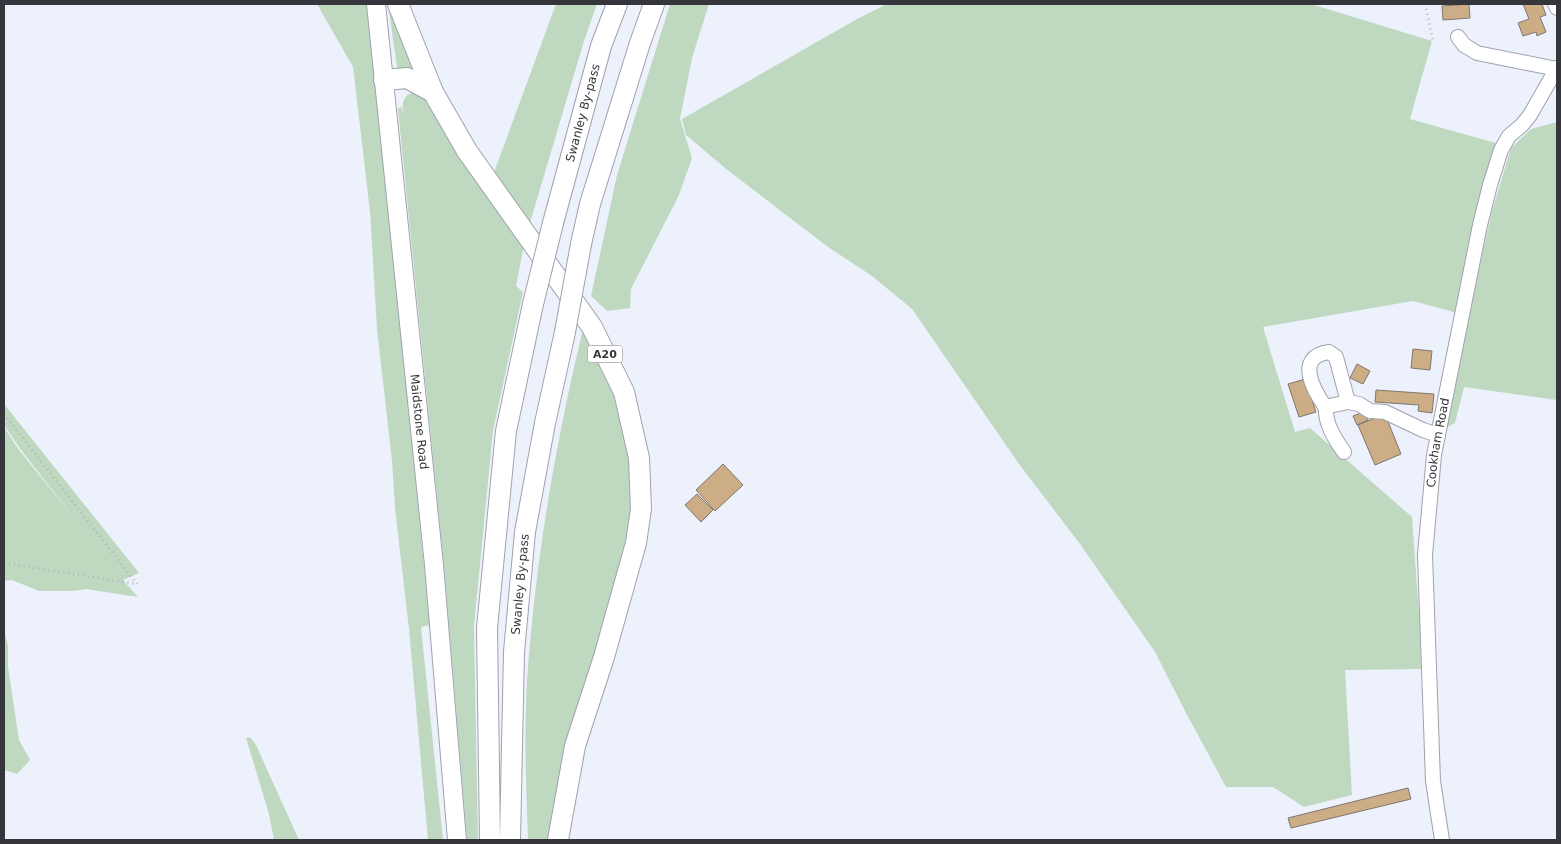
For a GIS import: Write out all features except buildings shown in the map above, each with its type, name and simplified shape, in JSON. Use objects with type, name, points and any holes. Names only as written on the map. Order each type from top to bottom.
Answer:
[{"type":"highway","name":"A20","points":[[398,4],[433,92],[466,151],[592,327],[624,392],[639,458],[640,509],[636,543],[604,657],[575,746],[558,840]]},
{"type":"highway","name":"Swanley By-pass","points":[[490,840],[487,628],[506,431],[553,223],[601,46],[617,4]]},
{"type":"highway","name":"Swanley By-pass","points":[[510,840],[514,652],[526,532],[545,423],[590,204],[654,4]]},
{"type":"highway","points":[[384,80],[407,78],[433,92]]},
{"type":"main road","name":"Maidstone Road","points":[[376,4],[437,602],[457,840]]},
{"type":"street","points":[[1555,4],[1557,8]]},
{"type":"street","points":[[1458,37],[1464,45],[1477,53],[1557,69]]},
{"type":"street","name":"Cookham Road","points":[[1442,840],[1433,781],[1425,555],[1434,455],[1480,225],[1492,176],[1501,150],[1509,136],[1530,115],[1557,69]]},
{"type":"street","points":[[1344,452],[1326,418],[1326,408],[1313,387],[1309,368],[1313,358],[1329,352],[1336,357],[1348,402]]},
{"type":"street","points":[[1326,408],[1348,402],[1359,404],[1370,411],[1385,412],[1438,435]]},
{"type":"path","points":[[1425,4],[1433,40]]},
{"type":"path","points":[[4,414],[138,584],[4,563]]},
{"type":"green space","points":[[317,4],[368,4],[430,625],[421,627],[443,840],[428,840],[409,629],[377,329],[370,212],[353,67]]},
{"type":"green space","points":[[388,4],[396,4],[422,70],[398,74]]},
{"type":"green space","points":[[556,4],[597,4],[584,41],[529,226],[493,175]]},
{"type":"green space","points":[[670,4],[709,4],[692,58],[680,119],[692,158],[679,195],[631,289],[630,308],[607,311],[591,296],[617,175]]},
{"type":"green space","points":[[887,4],[1311,4],[1432,41],[1410,119],[1503,145],[1461,314],[1413,301],[1263,327],[1295,432],[1310,428],[1412,517],[1421,669],[1345,670],[1352,795],[1304,807],[1273,787],[1226,787],[1155,652],[1080,544],[1019,464],[912,309],[872,276],[828,247],[725,168],[686,135],[682,119],[857,19]]},
{"type":"green space","points":[[415,92],[425,97],[524,245],[516,286],[523,292],[493,431],[474,626],[478,840],[467,840],[444,566],[398,109],[401,106],[403,116],[405,98]]},
{"type":"green space","points":[[1557,122],[1557,400],[1464,387],[1455,423],[1442,430],[1492,211],[1511,148],[1531,129]]},
{"type":"green space","points":[[583,329],[617,401],[630,463],[630,526],[616,590],[553,840],[528,840],[526,701],[535,593],[555,460]]},
{"type":"green space","points":[[4,404],[139,573],[123,580],[138,597],[86,589],[39,591],[12,580],[4,581],[4,427],[19,450],[78,523],[4,425]]},
{"type":"green space","points":[[4,630],[8,645],[8,667],[19,740],[30,760],[17,774],[4,770]]},
{"type":"green space","points":[[250,737],[256,745],[299,840],[274,840],[269,814],[246,738]]}]
